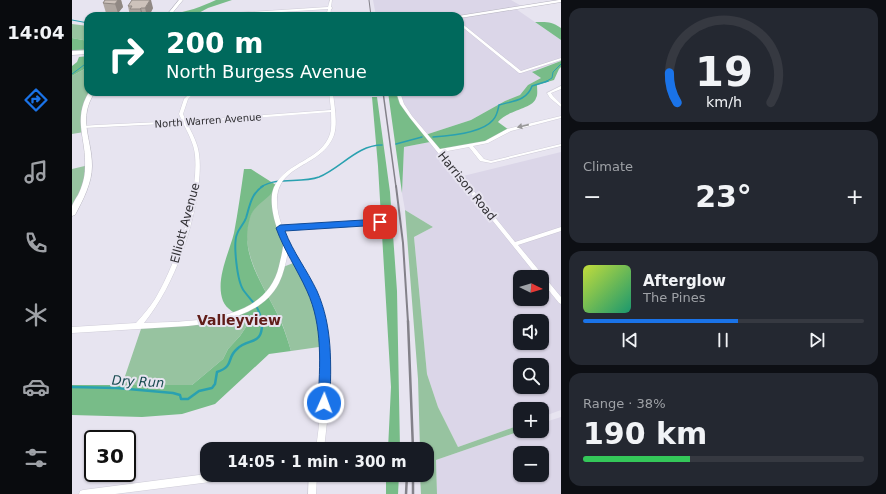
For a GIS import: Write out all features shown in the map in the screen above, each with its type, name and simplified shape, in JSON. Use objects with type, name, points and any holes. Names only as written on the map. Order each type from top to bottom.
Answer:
[{"type":"street","points":[[171,12],[181,0]]},
{"type":"street","points":[[329,12],[331,0]]},
{"type":"street","points":[[464,16],[561,1]]},
{"type":"street","points":[[272,12],[330,8]]},
{"type":"street","points":[[464,26],[520,72],[561,59]]},
{"type":"street","points":[[72,54],[84,52]]},
{"type":"street","points":[[561,87],[549,93],[551,97],[561,106]]},
{"type":"street","points":[[72,213],[84,190],[88,175],[89,165],[83,127],[83,107],[90,96]]},
{"type":"street","name":"Elliott Avenue","points":[[138,326],[156,302],[171,274],[187,225],[195,194],[198,177],[196,153],[181,114],[186,99],[189,96]]},
{"type":"street","points":[[321,442],[324,416],[326,361],[323,325],[312,291],[286,245],[280,228],[274,202],[276,185],[286,172],[312,158],[327,144],[332,135],[331,96]]},
{"type":"street","name":"Harrison Road","points":[[399,96],[406,110],[536,270]]},
{"type":"street","name":"North Warren Avenue","points":[[83,127],[118,124],[145,125],[332,111]]},
{"type":"street","points":[[438,150],[486,142],[509,130],[561,117]]},
{"type":"street","points":[[470,145],[482,160],[495,162],[561,145]]},
{"type":"street","points":[[280,228],[380,222]]},
{"type":"street","points":[[515,244],[561,229]]},
{"type":"street","points":[[72,330],[210,321],[236,314],[260,301],[270,293],[278,280],[282,268],[286,245]]},
{"type":"street","name":"Harrison Road","points":[[549,286],[561,301]]},
{"type":"street","points":[[83,494],[200,479]]},
{"type":"street","points":[[312,494],[313,482]]},
{"type":"shaded area","points":[[373,0],[511,0],[523,7],[516,9],[561,40],[561,61],[533,71],[541,78],[528,85],[520,95],[505,101],[471,120],[425,135],[406,110],[400,96],[464,96],[464,12],[375,12]]},
{"type":"shaded area","points":[[430,142],[459,177],[561,152],[561,410],[549,414],[549,402],[513,402],[513,427],[458,447],[438,407],[427,374],[414,237],[433,227],[405,210],[402,193],[404,147]]},
{"type":"shaded area","points":[[561,417],[561,494],[437,494],[436,460],[513,433],[513,438],[549,438],[549,421]]},
{"type":"green space","points":[[216,0],[232,0],[200,12],[182,12]]},
{"type":"green space","points":[[535,22],[549,22],[561,28],[561,40]]},
{"type":"green space","points":[[72,24],[84,26],[84,40],[72,38]]},
{"type":"green space","points":[[72,38],[84,40],[84,52],[72,53]]},
{"type":"green space","points":[[84,56],[84,69],[72,76],[72,66],[77,62],[79,57]]},
{"type":"green space","points":[[561,61],[561,67],[554,80],[537,85],[537,97],[534,102],[507,115],[498,122],[509,130],[489,141],[438,151],[430,142],[404,147],[402,193],[389,96],[399,96],[402,104],[425,135],[471,120],[505,101],[520,95],[528,85],[541,78],[532,72]]},
{"type":"green space","points":[[84,69],[84,96],[89,96],[86,100],[84,132],[72,134],[72,76]]},
{"type":"green space","points":[[372,97],[377,97],[390,192],[397,291],[400,442],[388,442],[391,387],[378,166]]},
{"type":"green space","points":[[89,165],[88,175],[72,213],[72,169]]},
{"type":"green space","points":[[244,169],[251,169],[276,185],[271,194],[255,208],[252,213],[247,232],[248,246],[256,272],[281,322],[291,351],[269,354],[215,404],[182,414],[142,417],[72,415],[72,385],[192,385],[223,359],[228,349],[240,336],[246,327],[244,318],[224,304],[221,293],[221,284],[224,267],[234,233]]},
{"type":"green space","points":[[274,190],[274,202],[286,245],[283,267],[296,262],[312,291],[326,346],[291,351],[281,321],[254,268],[247,240],[248,226],[254,209]]},
{"type":"green space","points":[[405,210],[433,227],[414,237],[427,374],[438,407],[458,447],[513,427],[513,433],[436,460],[437,494],[421,494],[420,482],[434,482],[434,442],[420,442],[418,379]]},
{"type":"green space","points":[[236,314],[244,318],[246,327],[228,349],[223,359],[192,385],[122,385],[142,326],[196,323]]},
{"type":"green space","points":[[386,482],[399,482],[398,494],[386,494]]},
{"type":"building","points":[[105,0],[118,0],[115,4],[103,3]]},
{"type":"building","points":[[132,0],[150,0],[145,8],[130,9],[132,6],[128,6]]},
{"type":"waterway","points":[[72,20],[84,22]]},
{"type":"waterway","name":"Dry Run","points":[[545,82],[552,78],[553,72],[561,64]]},
{"type":"waterway","points":[[72,74],[84,65]]},
{"type":"waterway","name":"Dry Run","points":[[433,137],[465,133],[481,128],[494,118],[499,105],[523,98],[527,95],[532,86],[545,82]]},
{"type":"waterway","name":"Dry Run","points":[[396,144],[422,137]]},
{"type":"waterway","name":"Dry Run","points":[[263,186],[275,182],[304,180],[319,177],[357,153],[373,146],[382,145]]},
{"type":"waterway","name":"Dry Run","points":[[262,322],[257,308],[244,291],[239,280],[235,246],[237,234],[245,220],[252,200],[263,186]]},
{"type":"waterway","name":"Dry Run","points":[[72,387],[117,388],[173,393],[180,395],[181,399],[188,399],[199,391],[212,388],[215,384],[217,372],[226,367],[234,352],[242,345],[258,338],[262,329],[262,322]]},
{"type":"railway","points":[[369,0],[370,12]]},
{"type":"railway","points":[[384,96],[396,187]]},
{"type":"railway","points":[[396,186],[403,243],[408,322]]},
{"type":"railway","points":[[408,321],[413,442]]},
{"type":"railway","points":[[406,494],[407,482]]},
{"type":"railway","points":[[413,482],[413,494]]},
{"type":"district","name":"Valleyview","points":[[239,320]]},
{"type":"route","points":[[324,403],[326,346],[323,325],[312,291],[286,245],[280,228],[380,222]]}]
